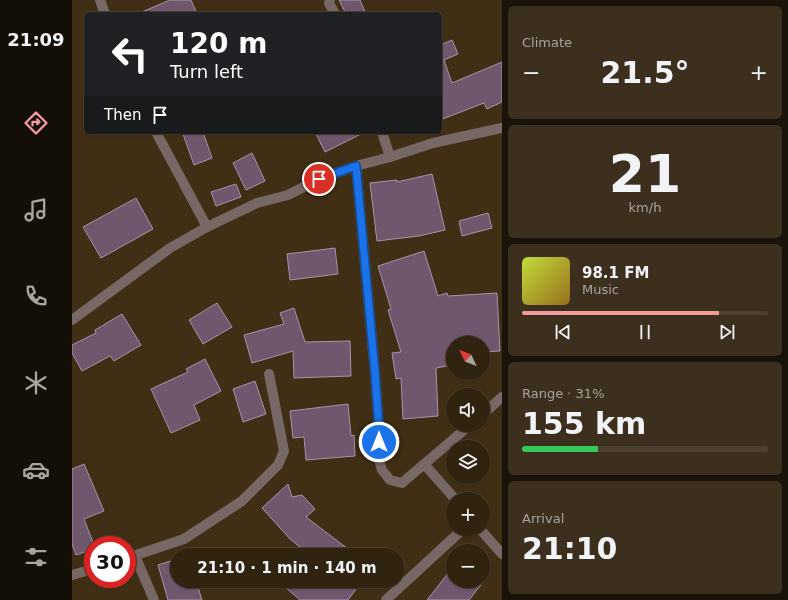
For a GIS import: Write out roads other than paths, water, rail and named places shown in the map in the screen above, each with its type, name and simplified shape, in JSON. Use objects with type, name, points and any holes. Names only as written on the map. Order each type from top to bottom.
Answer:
[{"type":"street","points":[[100,0],[104,12]]},
{"type":"street","points":[[330,0],[329,3],[334,12]]},
{"type":"street","points":[[72,320],[170,248],[207,227],[257,203],[288,195],[319,179],[356,166],[433,143],[502,128]]},
{"type":"street","points":[[157,134],[207,227]]},
{"type":"street","points":[[383,134],[390,157]]},
{"type":"street","points":[[356,166],[375,373],[379,429],[378,456],[382,470],[390,480],[402,483],[462,432]]},
{"type":"street","points":[[136,555],[184,539],[242,501],[278,465],[284,451],[269,374]]},
{"type":"street","points":[[490,408],[502,397]]},
{"type":"street","points":[[424,464],[449,492]]},
{"type":"street","points":[[386,600],[455,536]]},
{"type":"street","points":[[486,536],[502,554]]},
{"type":"street","points":[[136,566],[154,600]]},
{"type":"street","points":[[72,575],[84,571]]}]
